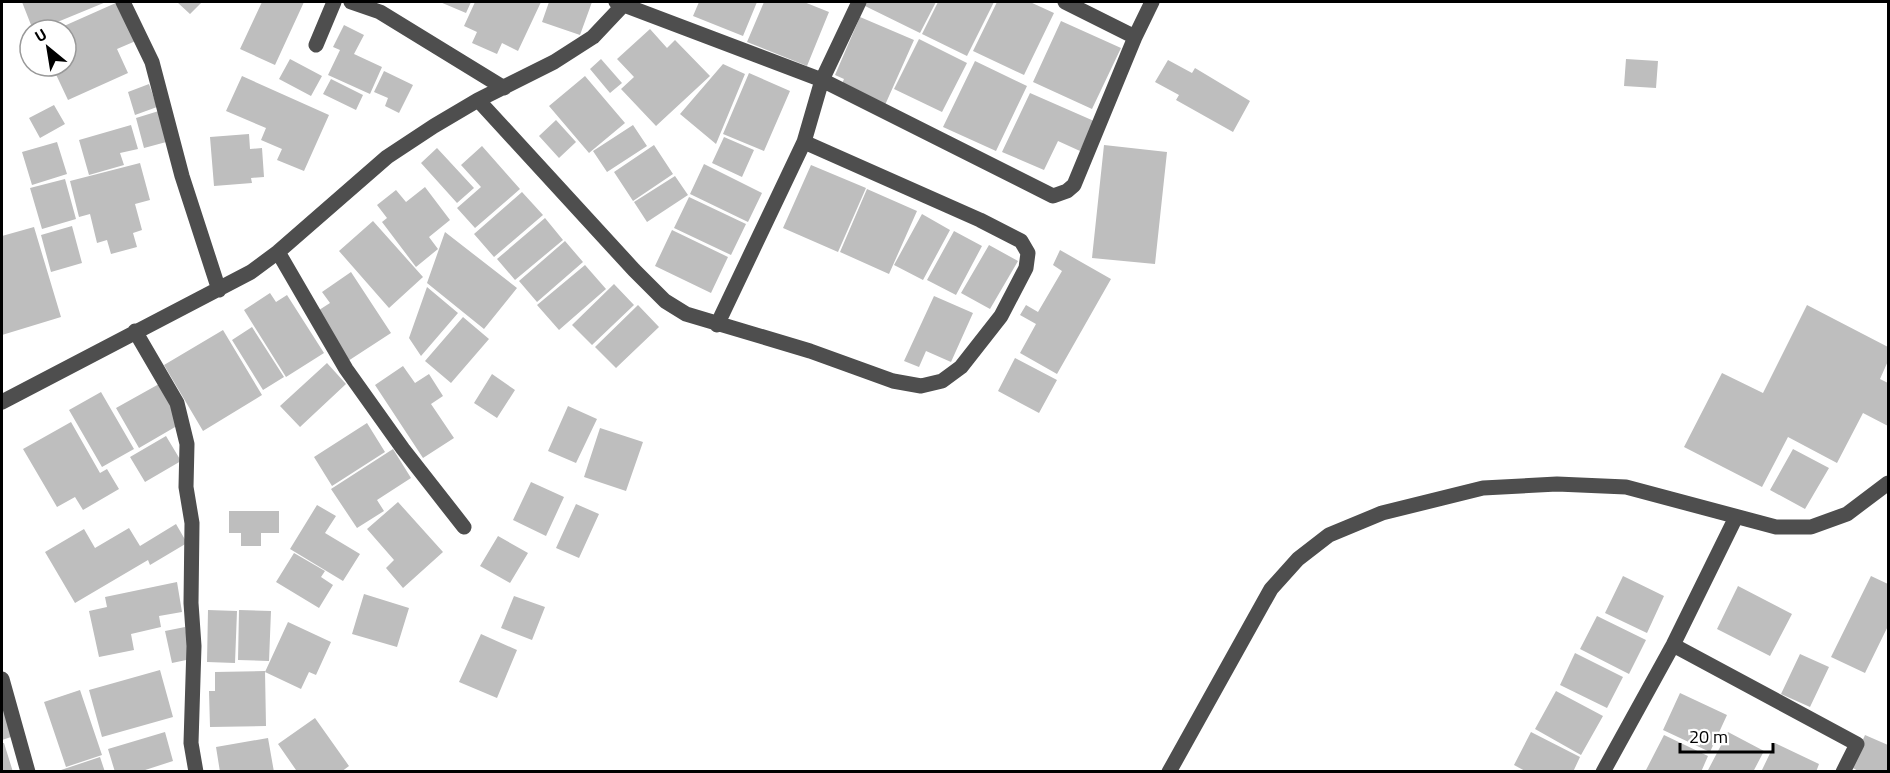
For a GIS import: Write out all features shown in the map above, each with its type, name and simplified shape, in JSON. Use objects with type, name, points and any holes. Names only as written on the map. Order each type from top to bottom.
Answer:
[{"type":"street","points":[[123,2],[152,63],[182,176],[219,290]]},
{"type":"street","points":[[316,45],[333,2]]},
{"type":"street","points":[[351,2],[380,12],[504,88]]},
{"type":"street","points":[[717,324],[804,142],[822,80],[859,2]]},
{"type":"street","points":[[1065,2],[1135,37]]},
{"type":"street","points":[[2,402],[251,272],[278,252],[387,157],[478,100],[554,62],[592,37],[622,3],[822,80],[1053,196],[1066,192],[1074,185],[1135,37],[1152,2]]},
{"type":"street","points":[[478,100],[634,270],[665,301],[686,314],[810,351],[893,381],[921,386],[942,381],[961,367],[1001,316],[1026,268],[1028,253],[1021,242],[980,220],[804,142]]},
{"type":"street","points":[[278,252],[346,369],[403,449],[464,527]]},
{"type":"street","points":[[135,331],[177,403],[186,444],[186,487],[192,522],[191,603],[194,646],[191,743],[196,771]]},
{"type":"street","points":[[1169,771],[1271,589],[1298,559],[1329,535],[1382,513],[1483,488],[1557,484],[1626,487],[1776,527],[1810,527],[1847,514],[1888,483]]},
{"type":"street","points":[[1603,771],[1673,645],[1736,518]]},
{"type":"street","points":[[1673,645],[1857,744],[1843,771]]},
{"type":"street","points":[[2,679],[28,771]]},
{"type":"building","points":[[22,2],[106,2],[67,18],[28,18]]},
{"type":"building","points":[[118,2],[138,40],[117,49],[128,73],[68,100],[58,78],[78,78],[78,20]]},
{"type":"building","points":[[177,2],[202,2],[190,14]]},
{"type":"building","points":[[262,2],[304,2],[275,65],[240,49]]},
{"type":"building","points":[[440,2],[471,2],[466,13]]},
{"type":"building","points":[[475,2],[541,2],[518,51],[502,43],[497,54],[472,43],[477,32],[464,26]]},
{"type":"building","points":[[549,2],[592,2],[580,35],[542,22]]},
{"type":"building","points":[[699,2],[757,2],[743,36],[693,16]]},
{"type":"building","points":[[764,2],[804,2],[829,12],[807,66],[747,42]]},
{"type":"building","points":[[865,2],[936,2],[920,33],[863,5]]},
{"type":"building","points":[[938,2],[994,2],[967,56],[922,34]]},
{"type":"building","points":[[997,2],[1030,2],[1054,13],[1024,75],[973,51]]},
{"type":"building","points":[[860,17],[914,40],[885,105],[841,86],[844,79],[835,75]]},
{"type":"building","points":[[1061,21],[1121,48],[1092,109],[1033,82]]},
{"type":"building","points":[[344,25],[364,35],[354,54],[382,67],[370,94],[328,75],[340,50],[333,47]]},
{"type":"building","points":[[650,29],[667,48],[675,40],[710,76],[656,126],[621,89],[634,77],[617,59]]},
{"type":"building","points":[[919,39],[967,63],[942,112],[894,89]]},
{"type":"building","points":[[290,59],[322,76],[311,96],[279,79]]},
{"type":"building","points":[[601,59],[622,83],[610,93],[590,69]]},
{"type":"building","points":[[1626,59],[1658,61],[1656,88],[1624,86]]},
{"type":"building","points":[[1168,60],[1192,73],[1195,68],[1250,101],[1233,132],[1176,100],[1179,95],[1155,82]]},
{"type":"building","points":[[975,61],[1027,86],[996,151],[943,127]]},
{"type":"building","points":[[723,64],[745,74],[716,144],[680,114]]},
{"type":"building","points":[[384,71],[413,85],[399,113],[385,106],[388,98],[374,92]]},
{"type":"building","points":[[749,73],[790,91],[764,151],[723,134]]},
{"type":"building","points":[[242,76],[329,115],[304,171],[277,160],[282,149],[261,140],[266,128],[226,111]]},
{"type":"building","points":[[585,76],[625,123],[589,153],[549,106]]},
{"type":"building","points":[[331,79],[363,95],[356,110],[323,94]]},
{"type":"building","points":[[149,84],[157,107],[135,115],[128,92]]},
{"type":"building","points":[[1030,93],[1094,121],[1080,151],[1058,141],[1044,170],[1002,152]]},
{"type":"building","points":[[54,105],[65,124],[40,138],[29,118]]},
{"type":"building","points":[[162,110],[170,141],[144,148],[136,118]]},
{"type":"building","points":[[556,120],[576,142],[559,158],[539,136]]},
{"type":"building","points":[[131,125],[138,149],[120,153],[124,165],[89,175],[79,140]]},
{"type":"building","points":[[633,125],[647,146],[607,172],[593,151]]},
{"type":"building","points":[[249,134],[250,149],[262,148],[264,177],[251,178],[252,183],[214,186],[210,137]]},
{"type":"building","points":[[724,137],[754,150],[742,177],[712,163]]},
{"type":"building","points":[[57,142],[67,174],[32,185],[22,152]]},
{"type":"building","points":[[654,145],[673,174],[633,201],[614,172]]},
{"type":"building","points":[[1104,145],[1167,152],[1155,264],[1092,258]]},
{"type":"building","points":[[482,146],[520,189],[475,228],[457,208],[481,187],[461,165]]},
{"type":"building","points":[[437,148],[474,188],[457,203],[421,163]]},
{"type":"building","points":[[140,163],[150,200],[135,204],[142,230],[133,233],[137,247],[111,254],[107,240],[97,243],[90,214],[79,217],[70,181]]},
{"type":"building","points":[[704,164],[762,193],[748,222],[690,194]]},
{"type":"building","points":[[811,165],[866,188],[838,252],[783,228]]},
{"type":"building","points":[[675,176],[688,195],[647,222],[634,202]]},
{"type":"building","points":[[65,179],[76,219],[42,229],[30,188]]},
{"type":"building","points":[[425,187],[450,220],[429,237],[438,249],[416,267],[382,222],[387,218],[377,205],[396,190],[406,202]]},
{"type":"building","points":[[867,189],[917,211],[889,274],[840,252]]},
{"type":"building","points":[[522,192],[543,215],[494,257],[474,234]]},
{"type":"building","points":[[689,197],[746,224],[731,255],[674,228]]},
{"type":"building","points":[[922,214],[950,230],[923,280],[894,265]]},
{"type":"building","points":[[545,218],[563,240],[515,280],[497,259]]},
{"type":"building","points":[[373,221],[423,277],[389,308],[339,251]]},
{"type":"building","points":[[72,226],[82,263],[51,272],[41,235]]},
{"type":"building","points":[[34,227],[61,317],[2,335],[2,236]]},
{"type":"building","points":[[672,230],[728,257],[711,293],[655,266]]},
{"type":"building","points":[[954,231],[982,246],[956,295],[927,280]]},
{"type":"building","points":[[445,232],[517,288],[484,329],[427,283]]},
{"type":"building","points":[[565,241],[583,262],[537,302],[519,281]]},
{"type":"building","points":[[989,245],[1018,261],[990,309],[961,293]]},
{"type":"building","points":[[1060,250],[1111,279],[1057,374],[1020,353],[1036,324],[1020,315],[1026,305],[1038,312],[1062,271],[1053,265]]},
{"type":"building","points":[[585,265],[606,289],[559,330],[537,305]]},
{"type":"building","points":[[351,272],[391,333],[348,361],[316,312],[330,303],[322,292]]},
{"type":"building","points":[[614,284],[634,305],[592,345],[572,325]]},
{"type":"building","points":[[427,287],[458,313],[421,356],[409,338]]},
{"type":"building","points":[[270,293],[276,302],[287,295],[324,353],[286,377],[244,310]]},
{"type":"building","points":[[934,296],[973,313],[951,362],[926,351],[919,367],[904,361]]},
{"type":"building","points":[[638,305],[659,327],[616,368],[595,347]]},
{"type":"building","points":[[1807,305],[1888,347],[1888,361],[1880,379],[1888,383],[1888,426],[1863,413],[1837,463],[1788,437],[1762,487],[1684,447],[1722,373],[1763,393]]},
{"type":"building","points":[[463,317],[489,339],[451,383],[425,361]]},
{"type":"building","points":[[252,327],[284,377],[263,390],[232,340]]},
{"type":"building","points":[[223,330],[262,395],[203,431],[164,365]]},
{"type":"building","points":[[1015,358],[1057,380],[1039,413],[998,391]]},
{"type":"building","points":[[327,363],[346,384],[300,427],[280,406]]},
{"type":"building","points":[[403,366],[415,383],[429,374],[443,396],[431,404],[454,438],[423,458],[375,385]]},
{"type":"building","points":[[492,374],[515,390],[497,418],[474,403]]},
{"type":"building","points":[[159,384],[182,423],[139,448],[116,408]]},
{"type":"building","points":[[101,392],[134,449],[102,467],[69,410]]},
{"type":"building","points":[[568,406],[597,419],[576,463],[548,451]]},
{"type":"building","points":[[71,422],[100,473],[107,469],[119,489],[83,510],[75,497],[57,507],[23,449]]},
{"type":"building","points":[[367,423],[385,452],[332,486],[314,457]]},
{"type":"building","points":[[600,428],[643,442],[626,491],[584,477]]},
{"type":"building","points":[[166,436],[181,461],[145,482],[130,457]]},
{"type":"building","points":[[393,449],[411,478],[377,500],[384,511],[357,528],[331,489]]},
{"type":"building","points":[[1793,449],[1829,468],[1805,509],[1770,490]]},
{"type":"building","points":[[531,482],[564,497],[546,536],[513,520]]},
{"type":"building","points":[[398,502],[443,552],[403,588],[386,568],[394,560],[367,529]]},
{"type":"building","points":[[576,504],[599,514],[579,558],[556,548]]},
{"type":"building","points":[[317,505],[336,516],[325,533],[360,554],[343,581],[290,549]]},
{"type":"building","points":[[229,511],[279,511],[279,533],[261,533],[261,546],[241,546],[241,533],[229,533]]},
{"type":"building","points":[[176,524],[187,543],[150,565],[148,560],[75,603],[45,552],[84,529],[95,548],[129,528],[140,546]]},
{"type":"building","points":[[498,536],[528,553],[510,583],[480,566]]},
{"type":"building","points":[[294,553],[325,571],[321,577],[333,585],[319,608],[276,582]]},
{"type":"building","points":[[1623,576],[1664,596],[1647,633],[1605,613]]},
{"type":"building","points":[[1871,576],[1888,584],[1888,626],[1865,673],[1831,657]]},
{"type":"building","points":[[177,582],[182,612],[159,616],[161,627],[131,634],[134,650],[99,657],[89,611],[107,607],[105,597]]},
{"type":"building","points":[[1738,586],[1792,614],[1770,656],[1717,629]]},
{"type":"building","points":[[364,594],[409,608],[397,647],[352,634]]},
{"type":"building","points":[[514,596],[545,607],[532,640],[501,628]]},
{"type":"building","points":[[208,610],[237,611],[235,663],[207,662]]},
{"type":"building","points":[[239,610],[271,611],[269,661],[238,660]]},
{"type":"building","points":[[1597,616],[1646,640],[1629,674],[1580,649]]},
{"type":"building","points":[[288,622],[331,642],[316,675],[309,672],[301,689],[265,672]]},
{"type":"building","points":[[185,627],[191,659],[172,663],[165,631]]},
{"type":"building","points":[[481,634],[517,650],[497,698],[459,682]]},
{"type":"building","points":[[1575,653],[1623,677],[1607,708],[1560,685]]},
{"type":"building","points":[[1800,654],[1829,667],[1810,707],[1781,694]]},
{"type":"building","points":[[160,670],[173,717],[102,737],[89,690]]},
{"type":"building","points":[[265,671],[266,726],[210,727],[209,691],[215,691],[215,672]]},
{"type":"building","points":[[80,690],[102,755],[66,767],[44,702]]},
{"type":"building","points":[[1556,691],[1603,716],[1581,755],[1535,729]]},
{"type":"building","points":[[1680,693],[1727,715],[1710,752],[1663,730]]},
{"type":"building","points":[[2,703],[11,737],[2,740]]},
{"type":"building","points":[[315,718],[349,766],[341,772],[293,772],[296,770],[278,744]]},
{"type":"building","points":[[165,732],[173,761],[139,772],[115,772],[108,749]]},
{"type":"building","points":[[1531,732],[1580,757],[1573,772],[1527,772],[1514,765]]},
{"type":"building","points":[[1728,732],[1764,751],[1753,772],[1707,772]]},
{"type":"building","points":[[1664,735],[1708,756],[1701,772],[1646,770]]},
{"type":"building","points":[[1865,735],[1888,745],[1888,772],[1860,772],[1851,767]]},
{"type":"building","points":[[268,738],[274,772],[220,772],[216,747]]},
{"type":"building","points":[[2,743],[4,743],[13,772],[2,772]]},
{"type":"building","points":[[1775,743],[1819,764],[1816,772],[1761,772]]},
{"type":"building","points":[[100,757],[105,772],[58,772],[58,771]]}]
